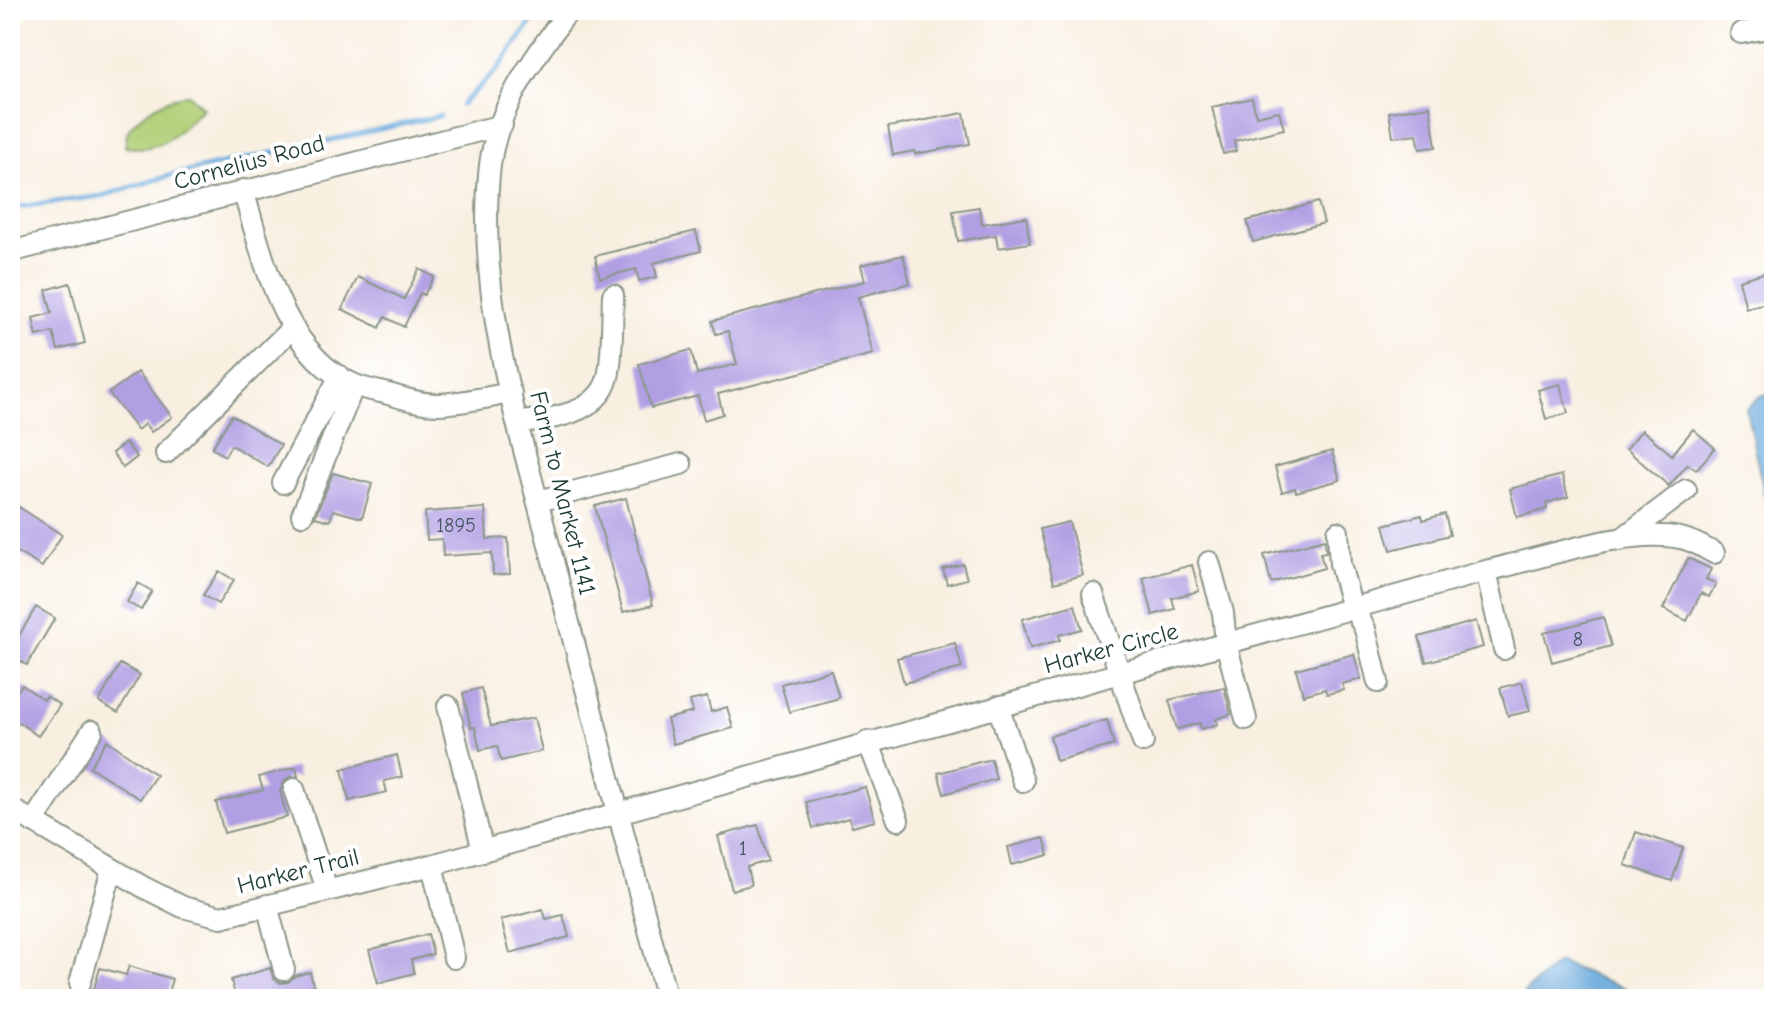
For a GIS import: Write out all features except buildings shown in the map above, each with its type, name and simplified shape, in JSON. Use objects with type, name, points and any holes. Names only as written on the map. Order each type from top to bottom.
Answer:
[{"type":"street","name":"Farm to Market 1141","points":[[569,10],[540,49],[515,91],[491,163],[487,242],[491,304],[617,813],[667,999]]},
{"type":"street","points":[[1741,33],[1774,27]]},
{"type":"street","name":"Cornelius Road","points":[[10,252],[502,125]]},
{"type":"street","points":[[243,190],[266,266],[293,327],[319,360],[347,380],[416,401],[438,404],[511,393]]},
{"type":"street","points":[[518,422],[546,420],[594,400],[608,379],[613,295]]},
{"type":"street","points":[[166,453],[293,327]]},
{"type":"street","points":[[283,483],[347,380]]},
{"type":"street","points":[[302,515],[347,380]]},
{"type":"street","points":[[538,501],[681,464]]},
{"type":"street","points":[[1620,540],[1686,490]]},
{"type":"street","points":[[1338,532],[1340,564],[1350,601],[1365,629],[1378,682]]},
{"type":"street","name":"Harker Circle","points":[[617,813],[1486,571],[1620,540],[1654,536],[1681,538],[1714,553]]},
{"type":"street","points":[[1209,562],[1246,719]]},
{"type":"street","points":[[1486,571],[1504,649]]},
{"type":"street","points":[[1093,594],[1143,742]]},
{"type":"street","points":[[448,706],[483,851]]},
{"type":"street","points":[[998,706],[1023,781]]},
{"type":"street","points":[[33,822],[92,731]]},
{"type":"street","points":[[868,741],[898,820]]},
{"type":"street","points":[[294,789],[327,890]]},
{"type":"street","name":"Harker Trail","points":[[10,808],[145,888],[207,915],[221,917],[432,865],[617,813]]},
{"type":"street","points":[[432,865],[454,958]]},
{"type":"street","points":[[80,983],[112,869]]},
{"type":"street","points":[[267,905],[284,970]]},
{"type":"green space","points":[[188,94],[203,108],[178,132],[150,147],[125,147],[127,134],[137,120],[163,103]]},
{"type":"water","points":[[1774,393],[1774,541],[1746,409],[1760,396]]},
{"type":"water","points":[[1558,962],[1652,999],[1517,999]]},
{"type":"waterway","points":[[461,105],[497,70],[540,10]]},
{"type":"waterway","points":[[10,208],[102,196],[172,175],[440,116]]}]
